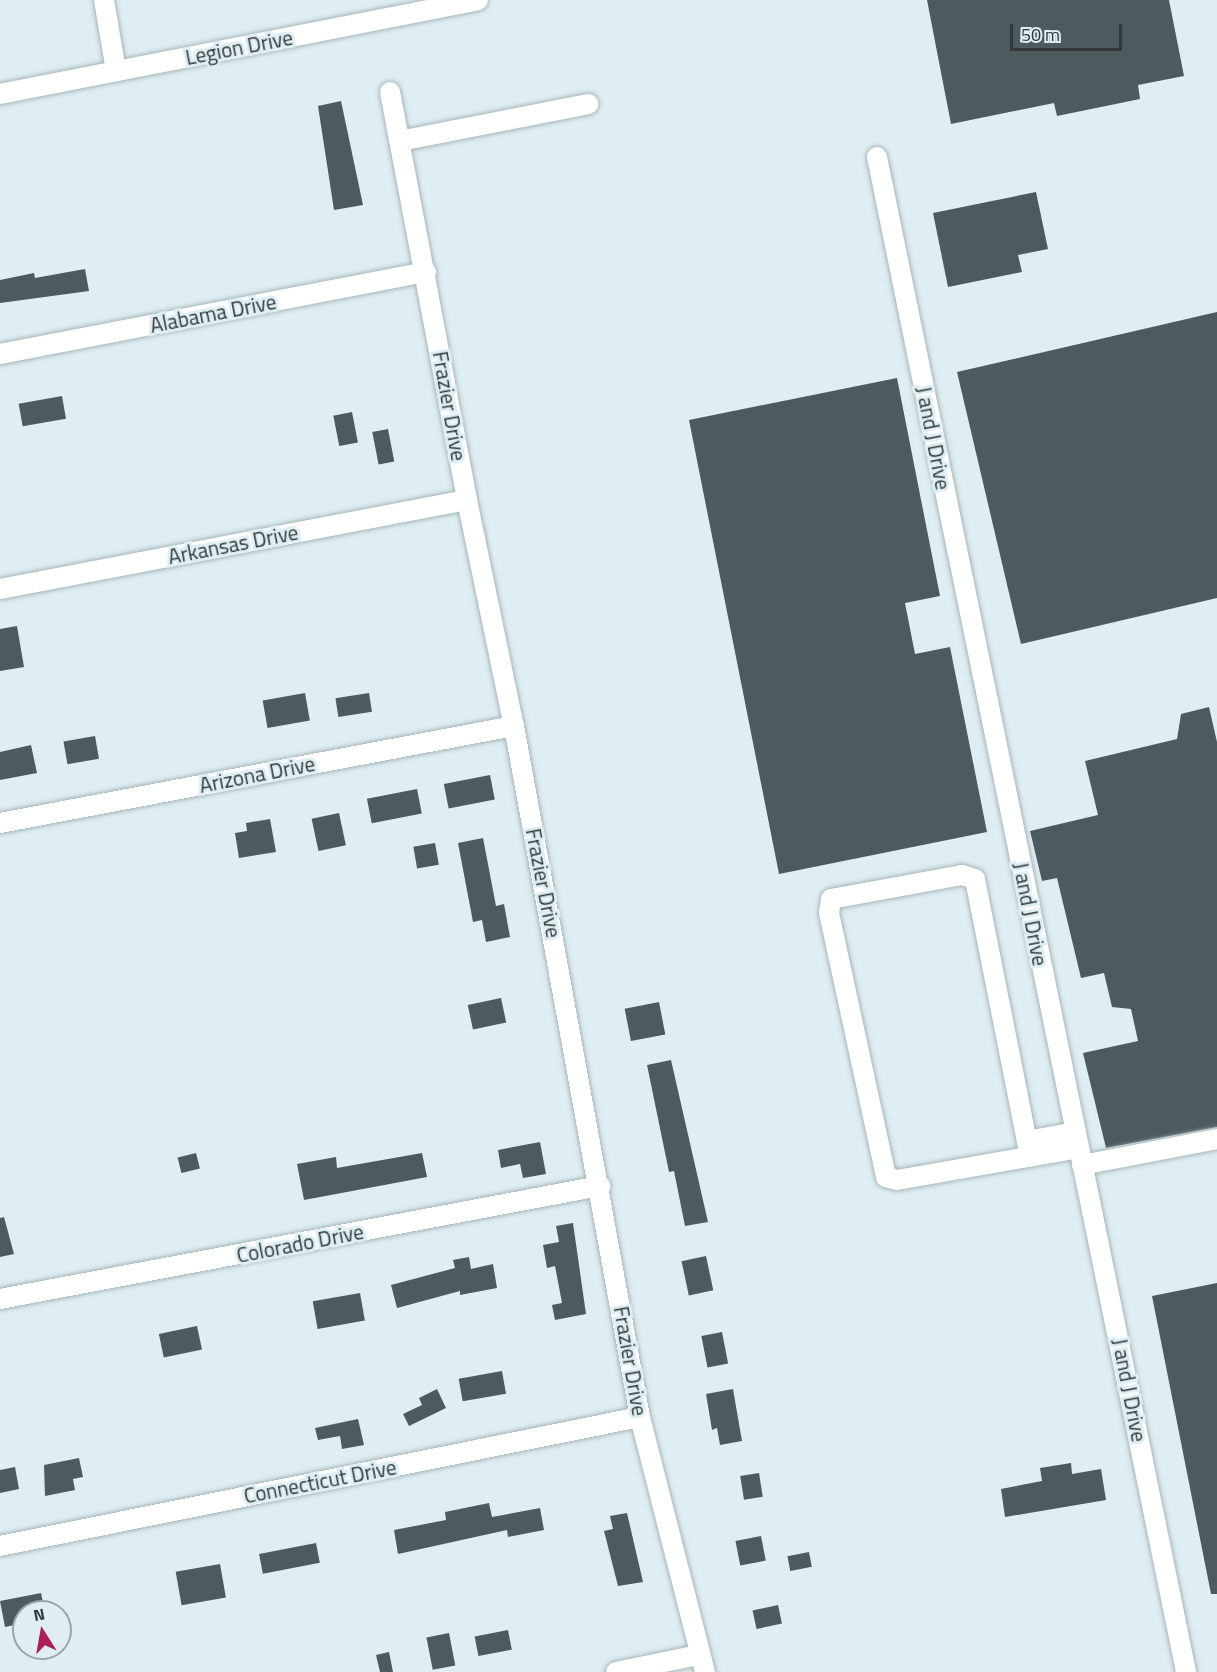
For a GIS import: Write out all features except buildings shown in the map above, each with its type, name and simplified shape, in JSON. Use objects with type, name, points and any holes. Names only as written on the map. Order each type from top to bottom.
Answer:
[{"type":"street","points":[[104,0],[116,71]]},
{"type":"street","name":"Legion Drive","points":[[0,94],[478,0]]},
{"type":"street","name":"Frazier Drive","points":[[390,92],[426,272],[467,500],[514,726],[600,1186],[640,1417],[702,1664]]},
{"type":"street","points":[[400,141],[588,104]]},
{"type":"street","name":"J and J Drive","points":[[877,157],[1078,1149],[1106,1266],[1186,1672]]},
{"type":"street","name":"Alabama Drive","points":[[0,354],[426,272]]},
{"type":"street","name":"Arkansas Drive","points":[[0,589],[467,500]]},
{"type":"street","name":"Arizona Drive","points":[[0,823],[514,726]]},
{"type":"street","points":[[1029,1149],[975,879],[962,875],[831,899],[829,913],[886,1177],[897,1180],[1029,1149],[1078,1149],[1217,1139]]},
{"type":"street","name":"Colorado Drive","points":[[0,1299],[600,1186]]},
{"type":"street","name":"Connecticut Drive","points":[[0,1546],[640,1417]]},
{"type":"street","points":[[616,1672],[702,1664]]}]
